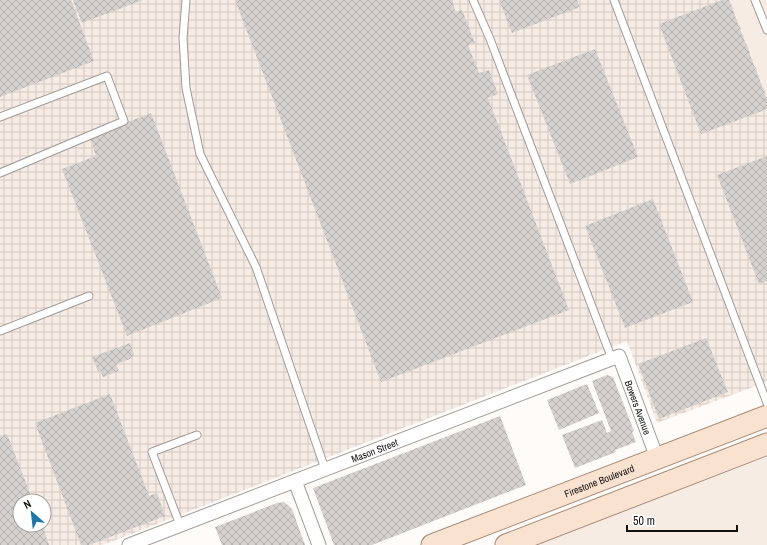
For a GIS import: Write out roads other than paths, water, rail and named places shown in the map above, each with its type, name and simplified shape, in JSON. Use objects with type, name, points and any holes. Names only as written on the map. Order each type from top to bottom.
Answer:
[{"type":"main road","name":"Firestone Boulevard","points":[[432,545],[767,416]]},
{"type":"main road","points":[[506,545],[767,444]]},
{"type":"street","name":"Mason Street","points":[[129,545],[615,358]]},
{"type":"street","name":"Bowers Avenue","points":[[615,358],[658,458]]},
{"type":"street","points":[[295,481],[318,545]]},
{"type":"lane","points":[[186,0],[183,38],[186,88],[200,154],[256,268],[325,469]]},
{"type":"lane","points":[[473,0],[493,46],[615,358]]},
{"type":"lane","points":[[614,0],[767,403]]},
{"type":"lane","points":[[755,0],[767,30]]},
{"type":"lane","points":[[0,117],[107,76],[124,121],[0,173]]},
{"type":"lane","points":[[0,331],[89,296]]},
{"type":"lane","points":[[180,526],[152,452],[197,435]]}]
